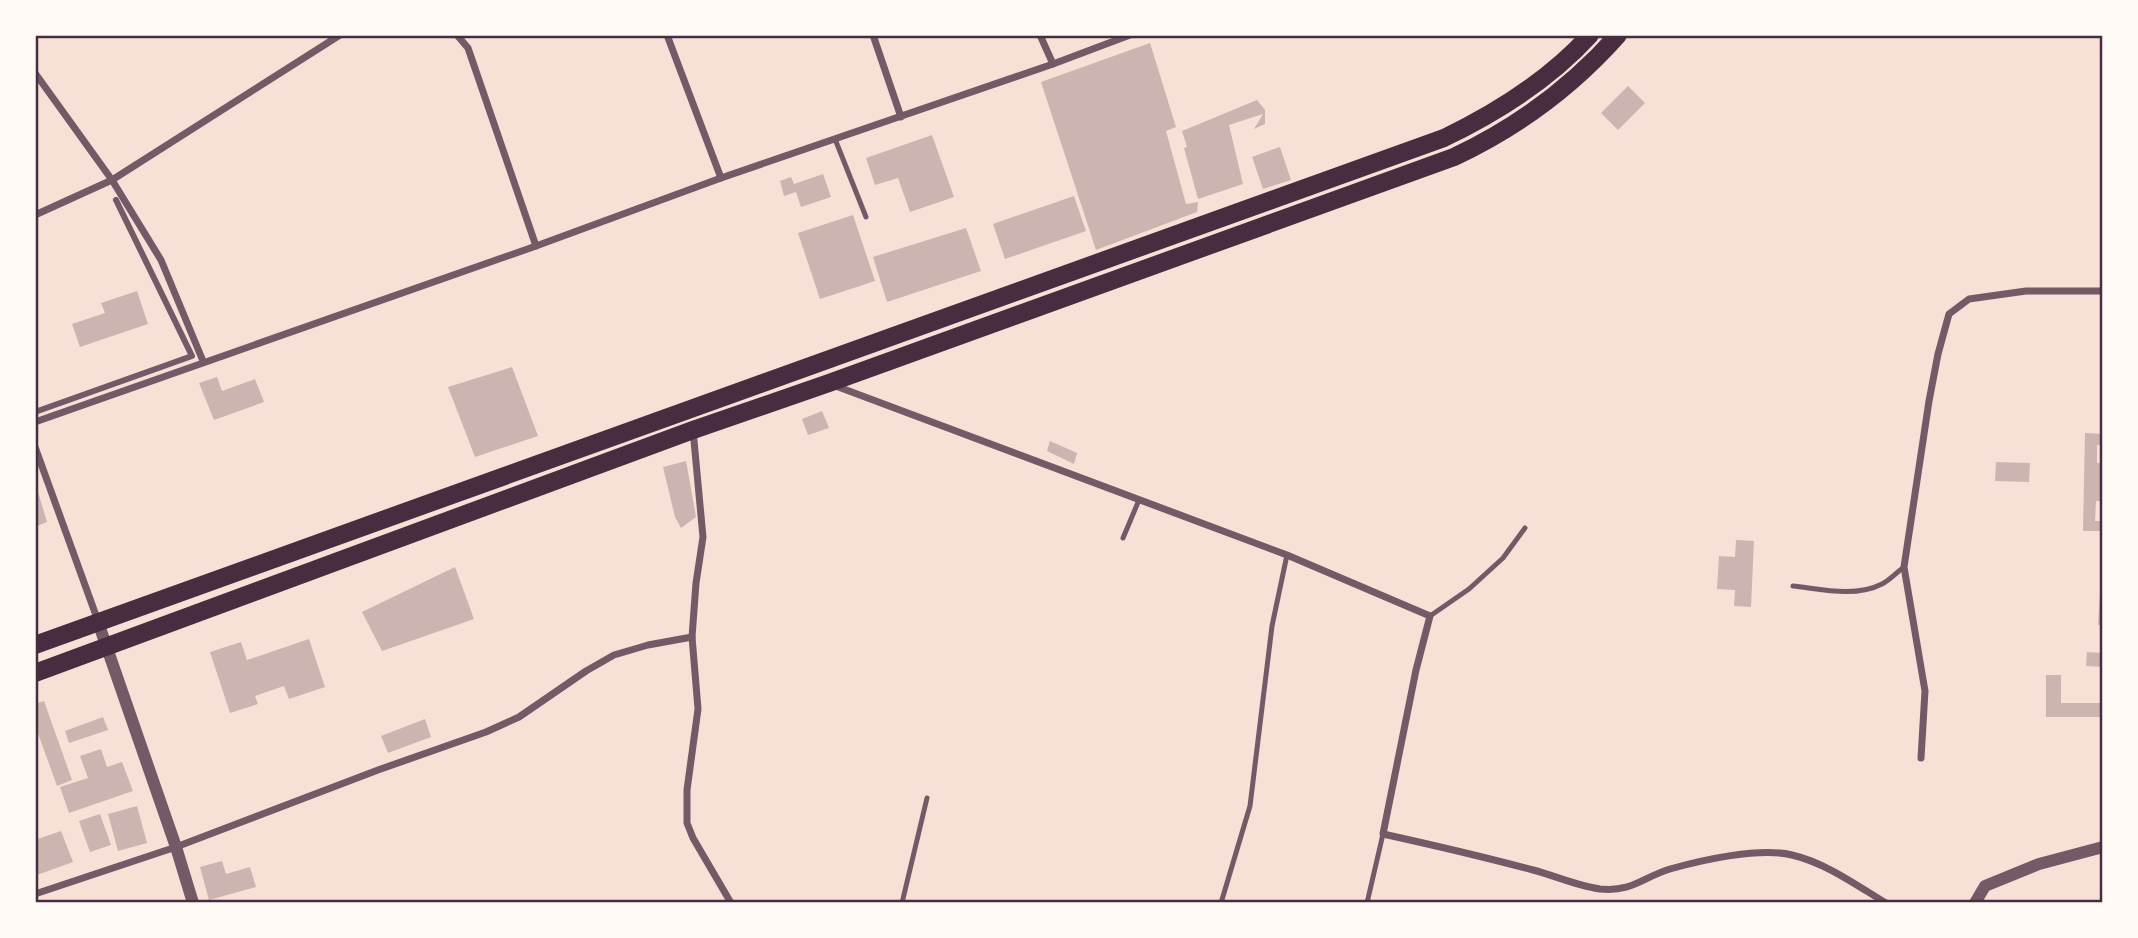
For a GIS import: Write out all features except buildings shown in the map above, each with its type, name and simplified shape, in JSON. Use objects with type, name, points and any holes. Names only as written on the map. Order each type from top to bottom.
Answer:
[{"type":"main road","points":[[35,645],[1444,138],[1487,118],[1518,97],[1550,74],[1590,35]]},
{"type":"main road","points":[[35,673],[693,429],[829,383],[1454,157],[1489,141],[1526,118],[1577,77],[1618,35]]},
{"type":"street","points":[[35,215],[112,180],[340,35]]},
{"type":"street","points":[[457,35],[468,48],[536,246]]},
{"type":"street","points":[[667,35],[720,178]]},
{"type":"street","points":[[873,35],[901,117]]},
{"type":"street","points":[[1040,35],[1052,64]]},
{"type":"street","points":[[35,422],[1130,35]]},
{"type":"street","points":[[35,73],[112,180],[161,260],[203,361]]},
{"type":"street","points":[[35,412],[192,356],[116,200]]},
{"type":"street","points":[[1921,758],[1925,691],[1904,567],[1927,414],[1938,354],[1949,314],[1969,299],[2026,291],[2103,291]]},
{"type":"street","points":[[829,383],[1287,555],[1430,616],[1416,670],[1383,834],[1534,870],[1599,889],[1625,890],[1656,873],[1691,863],[1749,853],[1790,854],[1825,867],[1886,903]]},
{"type":"street","points":[[693,429],[703,537],[692,637],[698,709],[687,790],[687,823],[731,903]]},
{"type":"street","points":[[35,447],[107,647],[193,903]]},
{"type":"street","points":[[35,894],[176,847],[486,732],[519,717],[614,655],[692,637]]},
{"type":"street","points":[[1975,903],[1985,886],[2039,864],[2103,846]]},
{"type":"lane","points":[[835,139],[866,218]]},
{"type":"lane","points":[[1123,538],[1139,500]]},
{"type":"lane","points":[[1430,616],[1469,589],[1503,558],[1525,528]]},
{"type":"lane","points":[[1221,903],[1250,806],[1262,718],[1264,678],[1287,555]]},
{"type":"lane","points":[[1793,586],[1835,591],[1861,590],[1881,584],[1904,567]]},
{"type":"lane","points":[[902,903],[927,798]]},
{"type":"lane","points":[[1367,903],[1383,834]]}]
